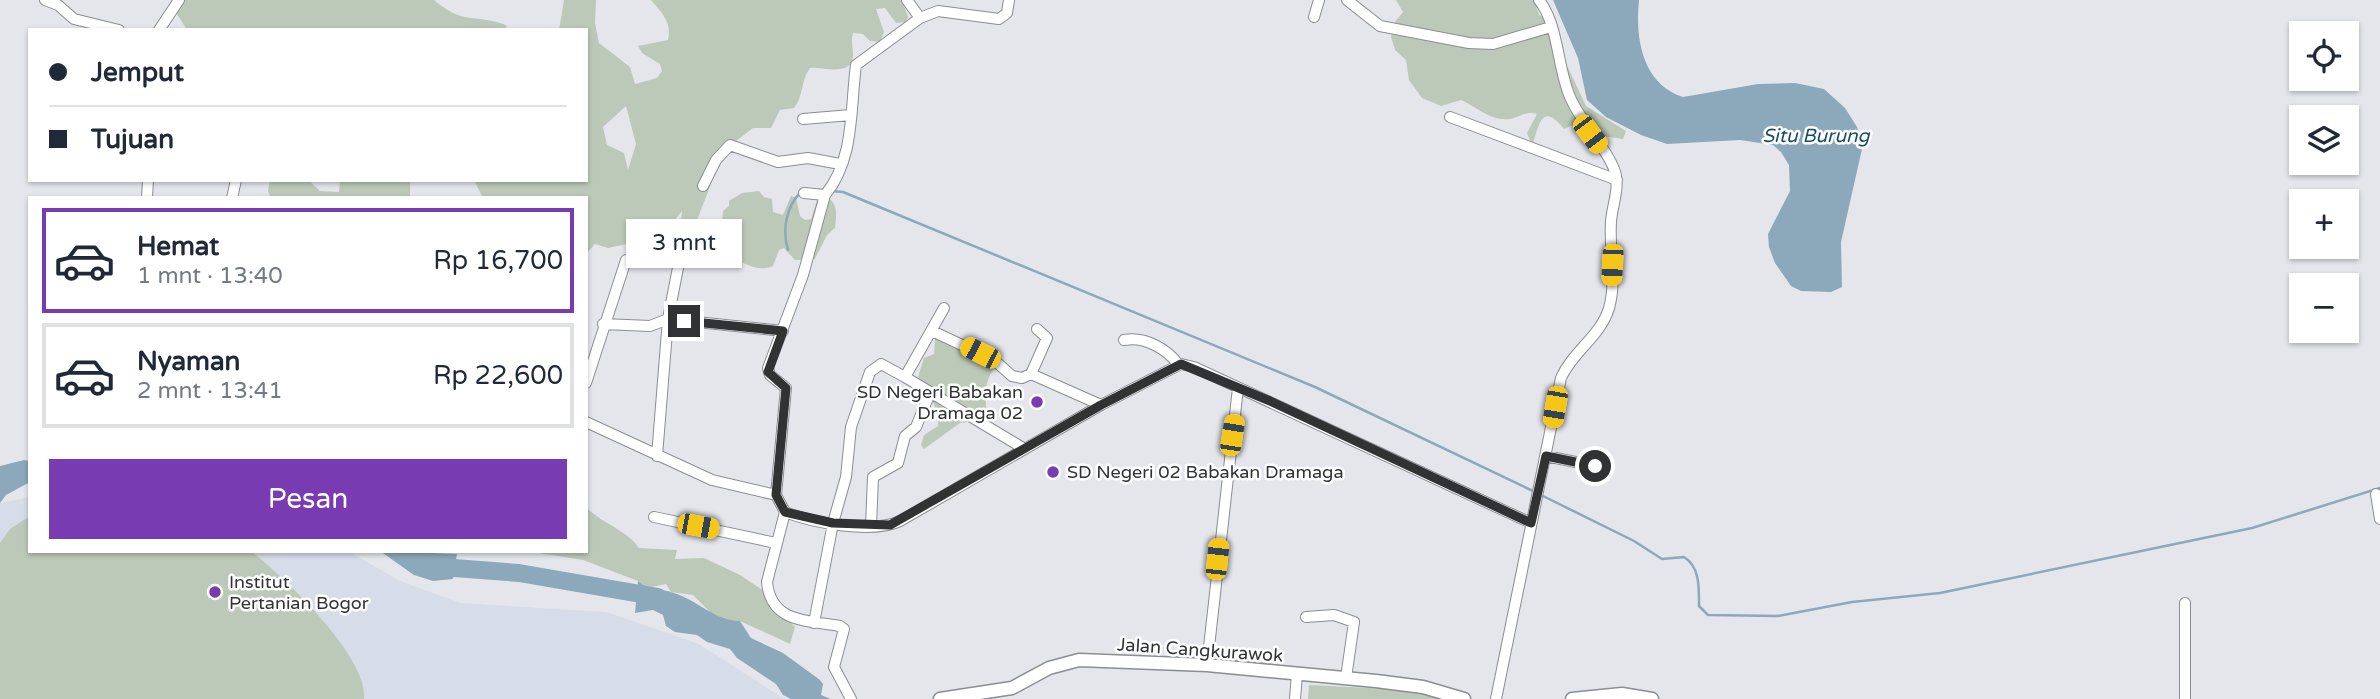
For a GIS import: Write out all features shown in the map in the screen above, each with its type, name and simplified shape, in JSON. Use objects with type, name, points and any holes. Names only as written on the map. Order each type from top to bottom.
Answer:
[{"type":"street","points":[[45,0],[58,5],[74,19],[110,28]]},
{"type":"street","points":[[160,28],[178,0]]},
{"type":"street","points":[[907,0],[920,18]]},
{"type":"street","points":[[851,699],[834,667],[844,629],[840,626],[795,621],[784,615],[768,592],[767,582],[785,512],[776,495],[786,388],[770,375],[768,368],[803,275],[828,191],[849,142],[856,65],[920,18],[946,10],[999,19],[1007,13],[1009,0]]},
{"type":"street","points":[[1314,18],[1320,0]]},
{"type":"street","points":[[1347,0],[1380,26],[1469,43],[1493,44],[1551,27]]},
{"type":"street","points":[[1496,699],[1560,378],[1568,363],[1602,323],[1609,307],[1611,223],[1617,180],[1613,166],[1590,134],[1570,97],[1551,27],[1539,0]]},
{"type":"street","points":[[803,119],[851,115]]},
{"type":"street","points":[[1450,117],[1617,180]]},
{"type":"street","points":[[703,186],[716,160],[730,145],[778,162],[808,158],[840,164]]},
{"type":"street","points":[[804,193],[828,191]]},
{"type":"street","points":[[657,456],[668,318],[684,237]]},
{"type":"street","points":[[588,376],[626,260]]},
{"type":"street","points":[[905,377],[944,308]]},
{"type":"street","points":[[603,324],[650,326],[668,318],[783,331]]},
{"type":"street","points":[[932,331],[994,360],[1012,376],[1022,378],[1031,374],[1046,338],[1037,329]]},
{"type":"street","points":[[1124,340],[1135,339],[1165,350],[1179,365]]},
{"type":"street","points":[[814,623],[833,523],[846,477],[851,427],[870,372],[881,364],[1023,448]]},
{"type":"street","points":[[785,512],[833,523],[883,527],[900,521],[1023,448],[1179,365],[1194,367],[1531,523]]},
{"type":"street","points":[[1031,374],[1101,405]]},
{"type":"street","points":[[1207,665],[1238,388]]},
{"type":"street","points":[[871,526],[873,477],[898,463],[905,436],[916,427],[930,393]]},
{"type":"street","points":[[588,423],[724,484],[776,495]]},
{"type":"street","points":[[1546,456],[1595,466]]},
{"type":"street","points":[[2376,494],[2380,519]]},
{"type":"street","points":[[654,517],[776,544]]},
{"type":"street","points":[[2185,603],[2185,699]]},
{"type":"street","points":[[1306,617],[1334,615],[1354,622],[1346,678]]},
{"type":"street","name":"Jalan Cangkurawok","points":[[940,699],[1012,688],[1067,661],[1207,665],[1346,678],[1423,687],[1464,699]]},
{"type":"street","points":[[1295,699],[1297,674]]},
{"type":"street","points":[[1572,699],[1622,694],[1652,699]]},
{"type":"shaded area","name":"Institut Pertanian Bogor","points":[[28,497],[28,553],[351,553],[400,581],[461,603],[606,612],[699,644],[784,699],[0,699],[0,503]]},
{"type":"green space","points":[[177,0],[434,0],[454,13],[506,25],[507,28],[186,28],[177,14]]},
{"type":"green space","points":[[564,0],[596,0],[595,23],[599,43],[630,67],[635,84],[657,78],[662,71],[660,64],[642,53],[638,46],[668,40],[667,23],[651,0],[902,0],[908,17],[906,22],[896,23],[885,8],[876,9],[884,32],[880,42],[870,41],[863,34],[853,33],[853,58],[849,66],[838,69],[810,68],[794,108],[780,110],[771,128],[753,128],[719,154],[711,168],[711,184],[687,246],[677,245],[672,236],[680,228],[682,211],[674,221],[650,226],[636,242],[608,248],[595,244],[588,252],[588,196],[482,196],[475,182],[588,182],[588,28],[559,28]],"holes":[[[626,106],[636,144],[628,170],[624,153],[607,145],[603,127]]]},
{"type":"green space","points":[[1396,0],[1534,0],[1539,15],[1554,22],[1564,59],[1586,106],[1626,131],[1623,139],[1602,136],[1578,123],[1564,129],[1550,117],[1546,117],[1539,125],[1532,146],[1527,133],[1537,114],[1529,113],[1502,119],[1490,116],[1461,100],[1441,106],[1422,98],[1409,80],[1406,60],[1395,50],[1391,37],[1394,23],[1403,12]]},
{"type":"green space","points":[[270,182],[310,182],[320,191],[339,192],[340,182],[410,182],[410,196],[270,196]]},
{"type":"green space","points":[[759,191],[764,197],[772,199],[773,212],[783,215],[791,196],[796,198],[800,216],[805,220],[811,219],[817,200],[827,197],[831,200],[836,211],[835,228],[827,235],[815,259],[795,260],[784,248],[779,250],[773,266],[758,268],[734,257],[734,241],[721,230],[723,211],[729,206],[729,201],[742,193]]},
{"type":"green space","points":[[939,335],[981,350],[992,350],[1000,358],[1000,363],[987,382],[986,419],[960,423],[924,449],[921,445],[924,435],[938,426],[938,420],[932,400],[918,377],[924,358],[934,354],[935,339]]},
{"type":"green space","points":[[588,509],[634,541],[639,548],[677,550],[675,559],[704,558],[740,575],[776,599],[780,612],[795,627],[790,644],[740,621],[730,621],[712,614],[693,595],[671,592],[666,584],[647,588],[638,581],[583,560],[539,553],[588,553]]},
{"type":"green space","points":[[28,517],[28,553],[253,553],[302,598],[339,640],[362,682],[364,699],[0,699],[0,543],[10,529]]},
{"type":"green space","points":[[1309,685],[1411,690],[1446,699],[1308,699]]},
{"type":"water","name":"Situ Burung","points":[[1553,0],[1639,0],[1638,29],[1644,58],[1658,82],[1683,97],[1758,84],[1795,83],[1824,89],[1845,108],[1857,127],[1862,149],[1841,242],[1842,287],[1831,292],[1801,291],[1791,286],[1775,263],[1768,234],[1790,191],[1789,165],[1781,152],[1773,145],[1740,140],[1667,144],[1641,135],[1606,117],[1587,100],[1578,58]]},
{"type":"water","points":[[28,461],[28,483],[6,495],[0,503],[0,466]]},
{"type":"water","points":[[383,553],[457,554],[453,579],[433,581],[414,575]]},
{"type":"water","points":[[638,581],[646,586],[682,596],[722,618],[740,621],[751,638],[783,653],[820,680],[823,684],[821,695],[831,699],[791,699],[783,695],[776,684],[737,658],[730,649],[707,642],[697,635],[675,632],[666,626],[663,615],[653,610],[635,613]]},
{"type":"waterway","points":[[831,191],[843,192],[1315,387],[1535,492]]},
{"type":"waterway","points":[[788,250],[786,220],[791,205],[800,193]]},
{"type":"waterway","points":[[1541,495],[1634,541],[1662,559],[1684,557],[1696,572],[1699,606],[1708,615],[1778,616],[1852,602],[1940,593],[2252,528],[2380,488]]},
{"type":"waterway","points":[[402,553],[428,566],[519,573],[658,597]]},
{"type":"place","name":"SD Negeri Babakan Dramaga 02","points":[[1037,402]]},
{"type":"place","name":"SD Negeri 02 Babakan Dramaga","points":[[1053,472]]},
{"type":"place","name":"Institut Pertanian Bogor","points":[[215,592]]},
{"type":"route","points":[[684,321],[783,331],[768,368],[772,378],[786,388],[776,495],[785,512],[816,521],[883,527],[900,521],[981,472],[1181,364],[1194,367],[1270,401],[1531,523],[1546,456],[1595,466]]}]
